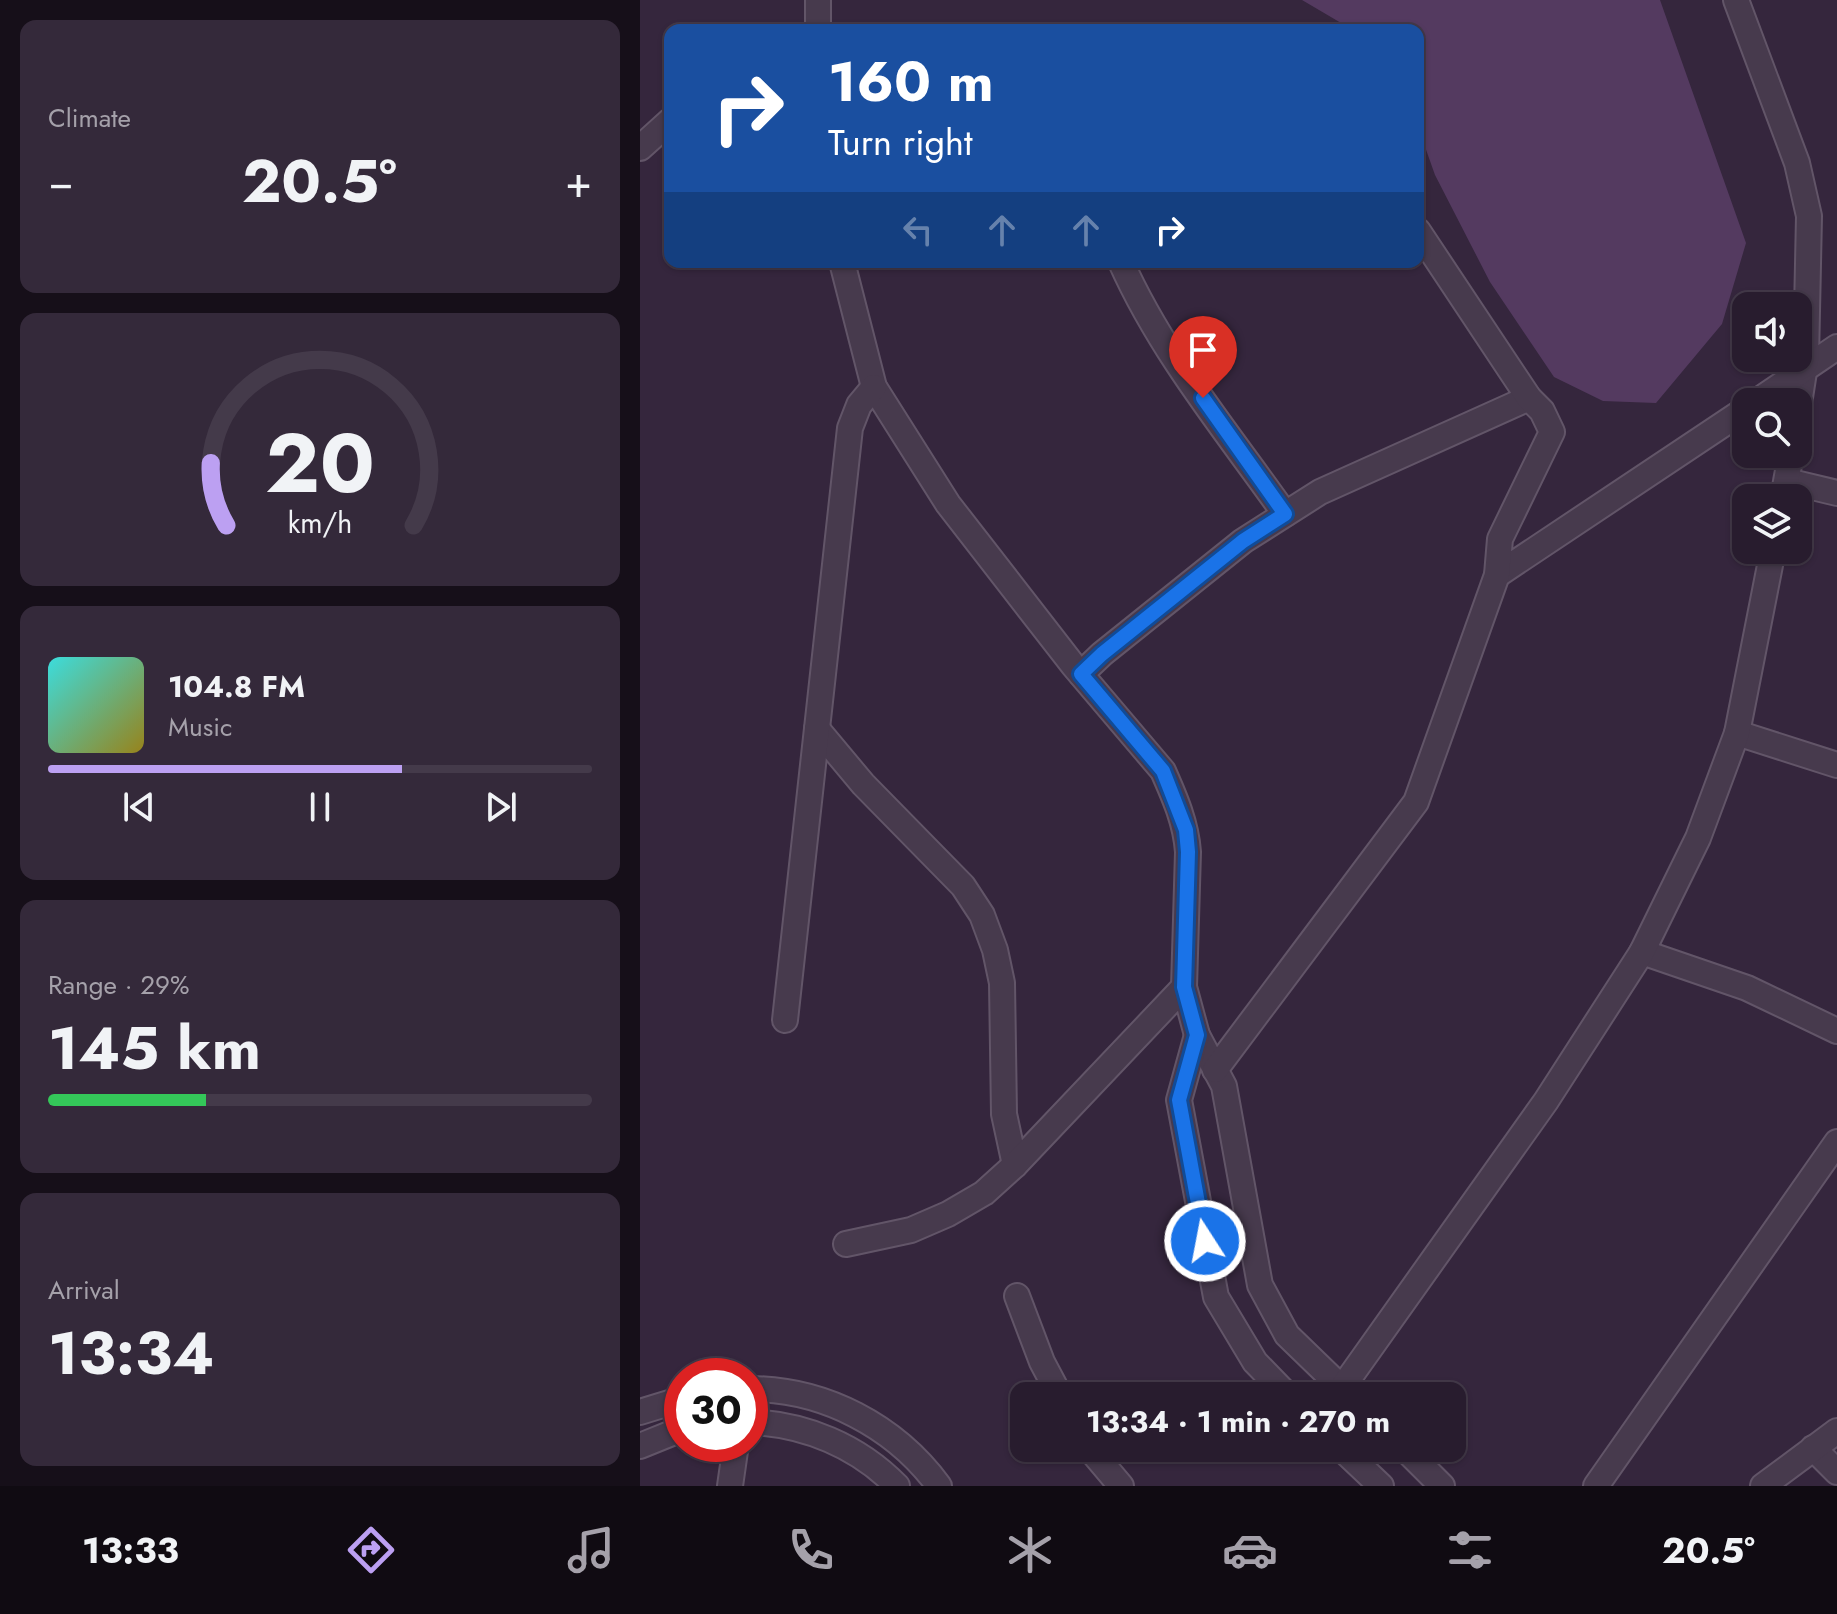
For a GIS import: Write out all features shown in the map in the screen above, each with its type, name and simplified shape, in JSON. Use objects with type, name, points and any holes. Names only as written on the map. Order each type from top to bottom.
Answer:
[{"type":"street","points":[[818,0],[818,24]]},
{"type":"street","points":[[1736,0],[1797,163],[1809,216],[1807,292]]},
{"type":"street","points":[[640,148],[664,126]]},
{"type":"street","points":[[1215,1070],[1416,802],[1497,575],[1500,539],[1552,432],[1542,411],[1529,398],[1424,240]]},
{"type":"street","points":[[844,268],[874,387],[948,504],[1081,674],[1163,771],[1183,819],[1188,852],[1184,987],[1197,1035],[1224,1086],[1260,1285],[1287,1335],[1336,1382]]},
{"type":"street","points":[[1124,268],[1136,295],[1170,351],[1285,514]]},
{"type":"street","points":[[1812,364],[1837,347]]},
{"type":"street","points":[[1777,388],[1801,372]]},
{"type":"street","points":[[785,1020],[850,428],[859,405],[874,387]]},
{"type":"street","points":[[1081,674],[1243,541],[1320,492],[1529,398]]},
{"type":"street","points":[[1497,575],[1732,418]]},
{"type":"street","points":[[1812,492],[1837,493]]},
{"type":"street","points":[[1353,1382],[1546,1101],[1642,952],[1698,838],[1737,733],[1770,564]]},
{"type":"street","points":[[817,729],[863,784],[963,886],[982,915],[995,950],[1002,983],[1004,1114],[1015,1165]]},
{"type":"street","points":[[1737,733],[1837,765]]},
{"type":"street","points":[[1642,952],[1747,988],[1837,1031]]},
{"type":"street","points":[[846,1244],[911,1230],[948,1214],[984,1193],[1015,1165],[1184,987]]},
{"type":"street","points":[[1197,1035],[1179,1100],[1216,1297],[1255,1362],[1274,1382]]},
{"type":"street","points":[[1596,1486],[1837,1142]]},
{"type":"street","points":[[1017,1296],[1053,1382]]},
{"type":"street","points":[[768,1390],[800,1393],[838,1406],[871,1423],[905,1449],[939,1486]]},
{"type":"street","points":[[640,1412],[664,1405]]},
{"type":"street","points":[[768,1424],[796,1427],[829,1438],[864,1458],[897,1486]]},
{"type":"street","points":[[1763,1486],[1837,1431]]},
{"type":"street","points":[[640,1446],[664,1436]]},
{"type":"street","points":[[1813,1448],[1837,1472]]},
{"type":"street","points":[[730,1486],[733,1462]]},
{"type":"street","points":[[1101,1462],[1121,1486]]},
{"type":"street","points":[[1356,1462],[1381,1486]]},
{"type":"street","points":[[1418,1462],[1442,1486]]},
{"type":"shaded area","points":[[1302,0],[1660,0],[1746,243],[1722,324],[1656,403],[1603,401],[1554,377],[1490,282],[1435,175],[1424,144],[1424,24],[1343,24]]},
{"type":"route","points":[[1203,398],[1285,514],[1243,541],[1081,674],[1163,771],[1186,830],[1184,987],[1197,1035],[1179,1100],[1205,1241]]}]
